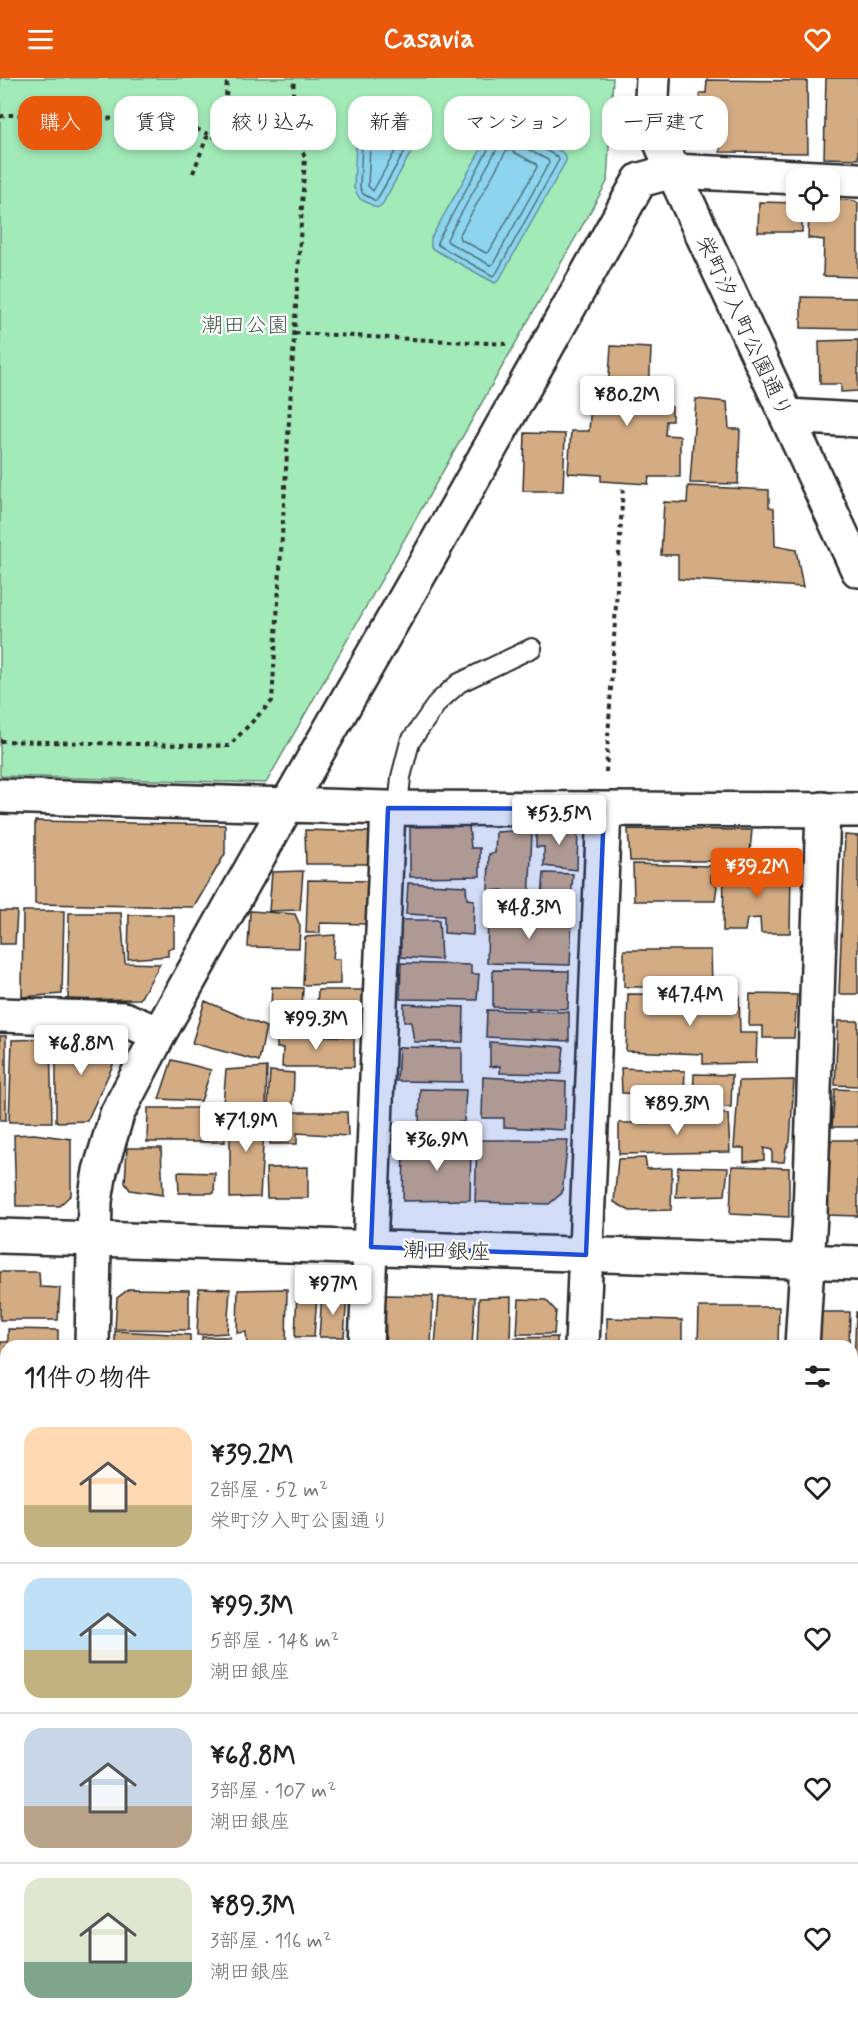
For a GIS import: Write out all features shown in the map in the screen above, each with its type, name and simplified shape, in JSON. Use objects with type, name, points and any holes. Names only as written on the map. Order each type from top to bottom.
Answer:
[{"type":"street","name":"栄町汐入町公園通り","points":[[653,78],[651,119],[858,570]]},
{"type":"street","points":[[92,1340],[95,1201],[100,1171],[117,1114],[287,805],[640,180],[673,171],[858,180]]},
{"type":"street","points":[[787,416],[858,420]]},
{"type":"street","points":[[0,796],[393,808],[858,810]]},
{"type":"street","points":[[366,1340],[393,808]]},
{"type":"street","points":[[582,1340],[604,809]]},
{"type":"street","points":[[802,1340],[824,809]]},
{"type":"street","points":[[0,1014],[124,1019],[159,1034]]},
{"type":"street","name":"潮田銀座","points":[[0,1236],[858,1263]]},
{"type":"lane","points":[[393,808],[410,742],[438,702],[459,683],[532,648]]},
{"type":"path","points":[[226,96],[227,78]]},
{"type":"path","points":[[293,96],[294,78]]},
{"type":"path","points":[[0,117],[5,115],[61,115],[185,124],[208,134],[193,173]]},
{"type":"path","points":[[0,741],[229,746],[272,701],[305,157],[302,150]]},
{"type":"path","points":[[295,333],[500,343],[513,348]]},
{"type":"path","points":[[604,809],[623,487]]},
{"type":"highlighted area","points":[[388,808],[604,809],[586,1255],[371,1247]]},
{"type":"green space","name":"潮田公園","points":[[0,78],[613,78],[612,96],[602,96],[602,150],[609,150],[607,182],[266,783],[0,776]]},
{"type":"water","points":[[356,150],[412,150],[382,205],[377,208],[360,199],[354,188]]},
{"type":"water","points":[[481,150],[558,150],[566,157],[566,161],[499,280],[495,283],[431,248],[431,238]]},
{"type":"building","points":[[826,78],[858,78],[858,159],[824,158]]},
{"type":"building","points":[[707,80],[807,81],[808,153],[720,152],[720,150],[728,150],[728,96],[700,96],[700,93],[706,93]]},
{"type":"building","points":[[840,199],[858,203],[858,277],[823,276],[824,240],[808,238],[809,222],[840,222]]},
{"type":"building","points":[[759,202],[786,203],[786,222],[802,222],[802,232],[758,232]]},
{"type":"building","points":[[801,297],[858,298],[858,329],[801,328]]},
{"type":"building","points":[[858,340],[858,391],[841,392],[841,384],[820,384],[819,341]]},
{"type":"building","points":[[611,346],[651,348],[649,393],[665,395],[665,406],[672,407],[672,421],[666,421],[665,435],[680,436],[680,477],[649,477],[648,484],[601,481],[601,475],[568,473],[571,431],[589,431],[592,391],[608,390]]},
{"type":"building","points":[[696,399],[727,402],[729,429],[740,429],[738,484],[690,483]]},
{"type":"building","points":[[525,433],[565,434],[563,491],[523,491]]},
{"type":"building","points":[[688,486],[769,490],[769,507],[774,508],[775,546],[796,550],[803,587],[678,579],[678,555],[661,555],[664,502],[687,503]]},
{"type":"building","points":[[35,821],[225,825],[225,854],[194,907],[35,904]]},
{"type":"building","points":[[536,825],[578,827],[577,870],[544,866],[544,847],[536,847]]},
{"type":"building","points":[[469,826],[471,848],[480,848],[480,876],[410,877],[410,827]]},
{"type":"building","points":[[628,829],[752,830],[749,861],[630,861]]},
{"type":"building","points":[[305,830],[370,832],[369,864],[306,864]]},
{"type":"building","points":[[532,830],[529,905],[504,904],[503,890],[488,891],[489,854],[495,853],[496,832]]},
{"type":"building","points":[[845,835],[858,836],[858,994],[839,994]]},
{"type":"building","points":[[633,864],[711,866],[711,882],[717,886],[715,901],[634,901]]},
{"type":"building","points":[[724,868],[791,868],[790,933],[761,933],[760,918],[747,919],[745,931],[723,931]]},
{"type":"building","points":[[303,871],[300,910],[269,911],[272,872]]},
{"type":"building","points":[[544,873],[573,874],[570,911],[541,909]]},
{"type":"building","points":[[308,880],[370,881],[367,924],[320,923],[320,933],[306,933]]},
{"type":"building","points":[[408,883],[466,886],[467,899],[474,900],[473,935],[444,933],[444,916],[406,914]]},
{"type":"building","points":[[0,911],[17,911],[15,944],[0,944]]},
{"type":"building","points":[[23,911],[64,911],[62,994],[22,997]]},
{"type":"building","points":[[250,911],[295,914],[300,926],[299,948],[248,947]]},
{"type":"building","points":[[69,913],[121,913],[125,963],[160,964],[140,999],[68,1000]]},
{"type":"building","points":[[129,915],[174,915],[174,948],[168,949],[168,956],[128,959]]},
{"type":"building","points":[[488,915],[572,916],[570,965],[487,963]]},
{"type":"building","points":[[400,920],[439,920],[441,960],[401,957]]},
{"type":"building","points":[[335,935],[333,959],[340,959],[340,984],[303,985],[305,937]]},
{"type":"building","points":[[624,950],[711,950],[712,987],[624,987]]},
{"type":"building","points":[[401,963],[471,965],[471,974],[479,974],[477,1000],[400,999]]},
{"type":"building","points":[[493,970],[569,971],[568,1009],[493,1007]]},
{"type":"building","points":[[272,987],[303,988],[301,1027],[270,1027]]},
{"type":"building","points":[[318,990],[363,990],[361,1026],[316,1024]]},
{"type":"building","points":[[628,994],[739,995],[740,1033],[757,1033],[756,1063],[703,1064],[703,1054],[626,1051]]},
{"type":"building","points":[[750,994],[797,995],[794,1038],[763,1038],[763,1026],[749,1026]]},
{"type":"building","points":[[205,1001],[266,1027],[259,1061],[192,1043]]},
{"type":"building","points":[[404,1004],[464,1007],[463,1042],[414,1042],[411,1022],[404,1022]]},
{"type":"building","points":[[487,1010],[569,1012],[569,1041],[486,1037]]},
{"type":"building","points":[[838,1021],[858,1021],[858,1086],[835,1085]]},
{"type":"building","points":[[277,1034],[354,1037],[354,1067],[282,1067],[283,1048],[277,1048]]},
{"type":"building","points":[[0,1036],[6,1036],[6,1120],[0,1120]]},
{"type":"building","points":[[50,1039],[52,1122],[9,1122],[12,1040]]},
{"type":"building","points":[[56,1039],[112,1040],[113,1065],[87,1121],[56,1122]]},
{"type":"building","points":[[490,1042],[564,1047],[561,1074],[500,1073],[500,1066],[490,1067]]},
{"type":"building","points":[[399,1047],[462,1048],[462,1082],[397,1081]]},
{"type":"building","points":[[172,1060],[211,1070],[201,1101],[159,1099]]},
{"type":"building","points":[[267,1067],[266,1106],[223,1104],[226,1070]]},
{"type":"building","points":[[621,1068],[685,1071],[684,1095],[622,1093]]},
{"type":"building","points":[[270,1071],[294,1073],[293,1105],[268,1105]]},
{"type":"building","points":[[694,1074],[732,1075],[731,1107],[693,1106]]},
{"type":"building","points":[[483,1077],[566,1082],[565,1130],[504,1127],[504,1118],[482,1118]]},
{"type":"building","points":[[794,1080],[790,1142],[786,1149],[784,1162],[772,1162],[772,1150],[764,1148],[764,1160],[744,1162],[744,1148],[734,1148],[739,1081]]},
{"type":"building","points":[[420,1089],[466,1090],[464,1122],[419,1123]]},
{"type":"building","points":[[835,1089],[858,1090],[858,1127],[832,1127]]},
{"type":"building","points":[[148,1108],[224,1108],[225,1142],[147,1142]]},
{"type":"building","points":[[230,1111],[265,1111],[260,1197],[230,1198]]},
{"type":"building","points":[[270,1112],[347,1112],[348,1136],[297,1133],[297,1144],[270,1144]]},
{"type":"building","points":[[688,1113],[728,1114],[730,1152],[619,1154],[619,1123],[687,1123]]},
{"type":"building","points":[[394,1126],[419,1126],[419,1138],[395,1139]]},
{"type":"building","points":[[34,1134],[71,1139],[71,1195],[59,1206],[16,1206],[14,1135]]},
{"type":"building","points":[[477,1140],[568,1140],[562,1193],[549,1204],[475,1202]]},
{"type":"building","points":[[831,1140],[858,1140],[858,1216],[826,1215]]},
{"type":"building","points":[[471,1144],[470,1200],[403,1201],[404,1145]]},
{"type":"building","points":[[127,1148],[161,1148],[163,1195],[130,1190],[125,1183]]},
{"type":"building","points":[[645,1158],[647,1169],[672,1168],[671,1210],[630,1211],[614,1202],[618,1159]]},
{"type":"building","points":[[732,1166],[789,1168],[789,1217],[730,1214]]},
{"type":"building","points":[[308,1167],[308,1198],[267,1198],[266,1168]]},
{"type":"building","points":[[678,1167],[728,1168],[725,1195],[676,1197]]},
{"type":"building","points":[[178,1172],[215,1173],[214,1193],[179,1193]]},
{"type":"building","points":[[0,1272],[39,1272],[40,1287],[60,1288],[58,1320],[0,1320]]},
{"type":"building","points":[[199,1288],[230,1289],[227,1333],[197,1335]]},
{"type":"building","points":[[129,1289],[189,1290],[189,1330],[115,1329],[117,1298]]},
{"type":"building","points":[[287,1289],[286,1340],[247,1340],[246,1332],[237,1333],[238,1290]]},
{"type":"building","points":[[297,1292],[317,1294],[314,1337],[295,1337]]},
{"type":"building","points":[[322,1294],[347,1294],[344,1337],[319,1337]]},
{"type":"building","points":[[385,1295],[433,1296],[431,1340],[386,1340]]},
{"type":"building","points":[[439,1297],[475,1297],[472,1340],[435,1340]]},
{"type":"building","points":[[511,1297],[510,1340],[477,1340],[479,1298]]},
{"type":"building","points":[[519,1299],[546,1300],[556,1311],[554,1334],[517,1334]]},
{"type":"building","points":[[699,1307],[779,1307],[778,1340],[698,1340]]},
{"type":"building","points":[[820,1312],[850,1312],[849,1340],[819,1340]]},
{"type":"building","points":[[856,1312],[858,1312],[858,1340],[855,1340]]},
{"type":"building","points":[[607,1318],[682,1320],[682,1340],[607,1340]]},
{"type":"building","points":[[8,1329],[58,1330],[58,1340],[8,1340]]},
{"type":"building","points":[[115,1331],[190,1335],[190,1340],[115,1340]]},
{"type":"building","points":[[202,1337],[230,1337],[230,1340],[202,1340]]},
{"type":"building","points":[[557,1337],[557,1340],[515,1340],[515,1338]]}]
